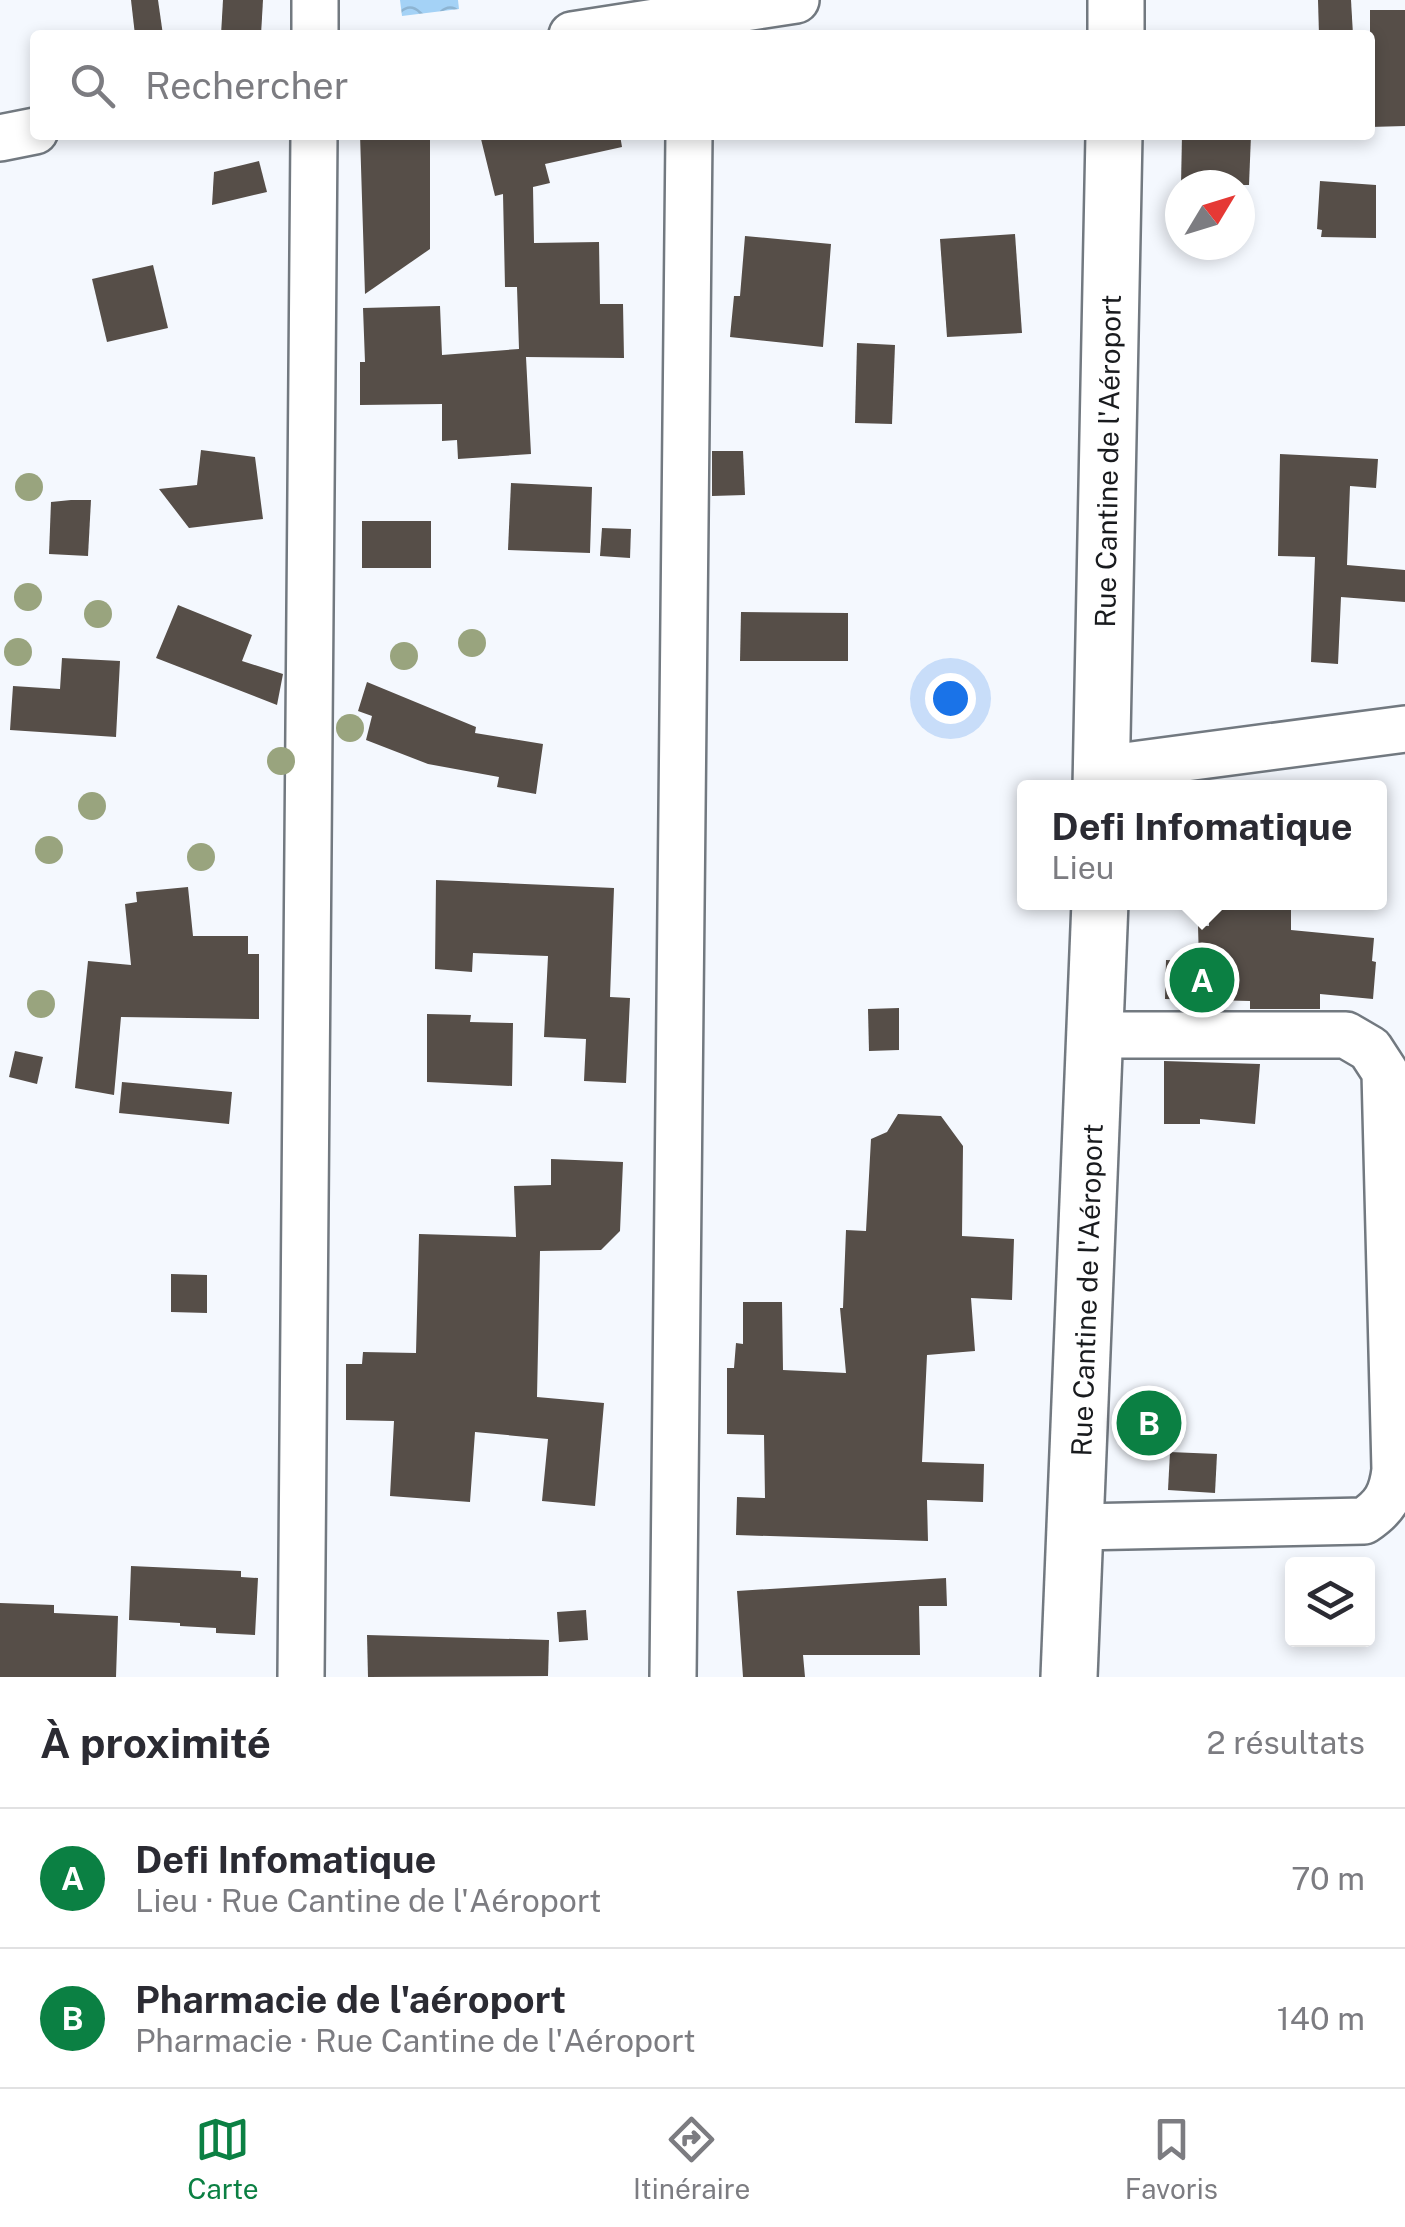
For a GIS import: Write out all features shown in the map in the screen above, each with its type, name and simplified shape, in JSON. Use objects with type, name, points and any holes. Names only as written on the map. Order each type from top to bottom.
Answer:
[{"type":"main road","points":[[1116,0],[1116,30]]},
{"type":"main road","name":"Rue Cantine de l'Aéroport","points":[[1102,778],[1114,140]]},
{"type":"main road","name":"Rue Cantine de l'Aéroport","points":[[1070,1677],[1100,910]]},
{"type":"street","points":[[315,0],[315,30]]},
{"type":"street","points":[[605,30],[796,0]]},
{"type":"street","points":[[0,138],[30,133]]},
{"type":"street","points":[[301,1677],[314,140]]},
{"type":"street","points":[[673,1677],[689,140]]},
{"type":"street","points":[[1102,778],[1405,728]]},
{"type":"street","points":[[1078,1528],[1364,1521],[1383,1508],[1392,1492],[1395,1470],[1397,1219],[1385,1072],[1370,1049],[1346,1036],[1096,1035]]},
{"type":"water","points":[[400,0],[458,0],[459,9],[402,16]]},
{"type":"building","points":[[131,0],[158,0],[162,30],[134,30]]},
{"type":"building","points":[[223,0],[263,0],[261,30],[221,30]]},
{"type":"building","points":[[1318,0],[1351,0],[1353,30],[1319,30]]},
{"type":"building","points":[[1370,10],[1405,10],[1405,126],[1375,127],[1375,30],[1370,30]]},
{"type":"building","points":[[360,140],[430,140],[430,249],[365,294]]},
{"type":"building","points":[[481,140],[621,140],[622,147],[545,164],[550,183],[533,187],[534,243],[599,242],[600,304],[623,304],[624,358],[526,357],[531,454],[458,459],[457,440],[442,441],[442,404],[360,405],[360,362],[365,362],[363,308],[440,306],[442,355],[519,349],[517,287],[505,287],[503,194],[495,196]]},
{"type":"building","points":[[1182,140],[1251,140],[1250,170],[1181,170]]},
{"type":"building","points":[[259,161],[267,192],[212,205],[214,172]]},
{"type":"building","points":[[1320,181],[1376,185],[1376,238],[1321,237],[1322,230],[1317,229]]},
{"type":"building","points":[[1015,234],[1022,333],[947,337],[940,239]]},
{"type":"building","points":[[745,236],[831,244],[823,347],[730,337],[734,296],[740,296]]},
{"type":"building","points":[[153,265],[168,328],[107,342],[92,279]]},
{"type":"building","points":[[857,343],[895,345],[892,424],[855,423]]},
{"type":"building","points":[[201,450],[255,457],[263,519],[189,528],[159,489],[197,485]]},
{"type":"building","points":[[712,451],[743,451],[745,495],[712,496]]},
{"type":"building","points":[[1280,454],[1378,459],[1376,488],[1350,486],[1347,565],[1405,570],[1405,602],[1341,597],[1338,664],[1311,662],[1315,557],[1278,556]]},
{"type":"building","points":[[511,483],[592,487],[590,553],[508,550]]},
{"type":"building","points":[[91,500],[88,556],[49,554],[51,502]]},
{"type":"building","points":[[362,521],[431,521],[431,568],[362,568]]},
{"type":"building","points":[[602,528],[631,529],[630,558],[600,556]]},
{"type":"building","points":[[178,605],[252,635],[242,661],[283,674],[277,705],[156,658]]},
{"type":"building","points":[[741,612],[848,613],[848,661],[740,661]]},
{"type":"building","points":[[62,658],[120,661],[116,737],[10,730],[13,686],[60,689]]},
{"type":"building","points":[[367,682],[476,727],[475,733],[543,744],[536,794],[497,787],[499,777],[428,764],[366,740],[372,716],[358,711]]},
{"type":"building","points":[[436,880],[614,888],[610,997],[630,998],[626,1083],[584,1081],[586,1039],[544,1037],[548,956],[473,953],[472,972],[435,969]]},
{"type":"building","points":[[188,887],[193,936],[248,936],[248,954],[259,954],[259,1019],[121,1017],[114,1095],[75,1088],[88,961],[131,965],[125,904],[137,902],[136,892]]},
{"type":"building","points":[[1209,910],[1291,910],[1291,930],[1374,938],[1373,999],[1320,994],[1320,1009],[1250,1009],[1250,1001],[1165,999],[1166,960],[1199,961],[1198,926],[1209,926]]},
{"type":"building","points":[[899,1008],[899,1050],[869,1051],[868,1009]]},
{"type":"building","points":[[427,1014],[471,1015],[470,1022],[513,1023],[512,1086],[427,1082]]},
{"type":"building","points":[[15,1051],[43,1057],[37,1084],[9,1077]]},
{"type":"building","points":[[1164,1061],[1260,1064],[1255,1124],[1200,1119],[1200,1124],[1164,1124]]},
{"type":"building","points":[[122,1082],[232,1092],[229,1124],[119,1113]]},
{"type":"building","points":[[898,1114],[941,1116],[963,1146],[962,1236],[1014,1239],[1012,1300],[971,1298],[975,1351],[927,1355],[922,1462],[984,1464],[983,1502],[927,1500],[928,1541],[736,1535],[737,1497],[765,1498],[764,1435],[727,1434],[727,1368],[734,1368],[736,1343],[743,1344],[743,1302],[782,1302],[783,1370],[846,1373],[840,1308],[846,1230],[866,1231],[871,1139],[887,1132]]},
{"type":"building","points":[[551,1159],[623,1162],[620,1231],[601,1250],[540,1251],[537,1397],[604,1403],[595,1506],[542,1501],[548,1439],[475,1432],[470,1502],[390,1496],[394,1421],[346,1420],[346,1364],[362,1364],[363,1352],[416,1353],[419,1234],[516,1237],[514,1186],[551,1185]]},
{"type":"building","points":[[171,1274],[207,1275],[207,1313],[171,1312]]},
{"type":"building","points":[[1170,1452],[1217,1454],[1215,1493],[1168,1490]]},
{"type":"building","points":[[131,1566],[241,1571],[241,1577],[258,1578],[255,1635],[216,1633],[216,1628],[180,1623],[129,1620]]},
{"type":"building","points":[[946,1578],[947,1606],[919,1606],[920,1655],[803,1655],[805,1677],[743,1677],[737,1591]]},
{"type":"building","points":[[0,1603],[54,1605],[54,1613],[118,1616],[116,1677],[0,1677]]},
{"type":"building","points":[[586,1610],[588,1640],[559,1642],[557,1612]]},
{"type":"building","points":[[367,1635],[549,1640],[548,1676],[368,1677]]},
{"type":"place","name":"Defi Infomatique","points":[[1202,980]]},
{"type":"place","name":"Pharmacie de l'aéroport","points":[[1149,1423]]}]
